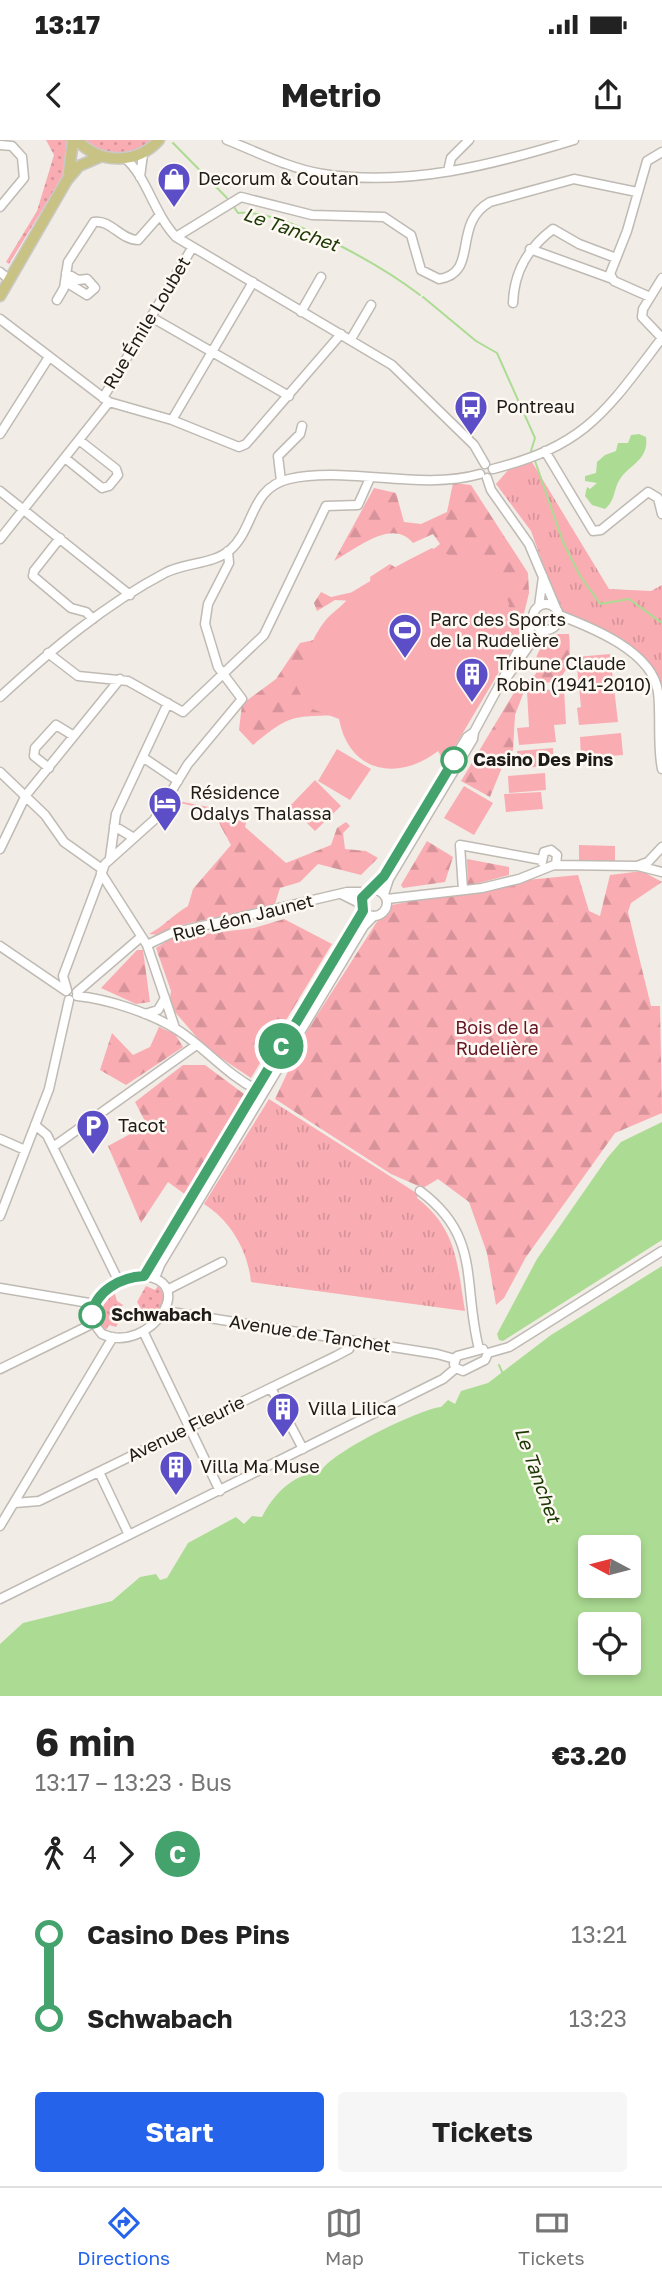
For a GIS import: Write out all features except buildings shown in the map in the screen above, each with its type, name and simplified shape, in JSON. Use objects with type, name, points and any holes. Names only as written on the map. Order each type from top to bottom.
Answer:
[{"type":"main road","points":[[0,296],[67,180],[73,162],[75,140],[102,156]]},
{"type":"main road","points":[[67,180],[83,163],[102,156],[125,158],[143,153],[159,140]]},
{"type":"street","points":[[227,140],[320,173],[352,178],[395,179],[449,171],[575,140]]},
{"type":"street","points":[[449,171],[451,158],[469,140]]},
{"type":"street","points":[[0,145],[12,146],[22,157],[24,178],[0,207]]},
{"type":"street","points":[[610,278],[647,161],[662,152]]},
{"type":"street","points":[[140,177],[143,153]]},
{"type":"street","points":[[125,158],[140,177],[160,215],[176,237],[351,339],[409,379],[474,445],[489,467]]},
{"type":"street","points":[[176,237],[241,197],[312,215],[384,217],[411,235],[421,270],[439,279],[453,275],[461,268],[467,230],[481,209],[490,202],[575,179],[637,192]]},
{"type":"street","points":[[57,300],[66,277],[68,262],[94,222],[102,221],[129,239],[138,240],[160,215]]},
{"type":"street","points":[[513,303],[514,284],[530,249],[553,229],[579,244],[617,258]]},
{"type":"street","name":"Rue Émile Loubet","points":[[0,539],[79,440],[106,400],[192,248]]},
{"type":"street","points":[[530,249],[610,278],[650,297]]},
{"type":"street","points":[[0,272],[10,280]]},
{"type":"street","points":[[301,312],[321,277]]},
{"type":"street","points":[[144,1276],[364,926],[373,917],[383,913],[389,879],[505,680],[535,637],[555,626],[557,612],[529,544],[491,490],[480,467],[489,467],[545,451],[568,441],[598,419],[662,338],[644,322],[642,313],[662,278]]},
{"type":"street","points":[[172,420],[253,282]]},
{"type":"street","points":[[351,339],[371,305]]},
{"type":"street","points":[[151,317],[289,396]]},
{"type":"street","points":[[0,318],[106,400],[172,420],[239,447],[246,443],[289,396],[341,334]]},
{"type":"street","points":[[655,348],[662,355]]},
{"type":"street","points":[[0,434],[49,357]]},
{"type":"street","points":[[281,481],[278,456],[300,434],[302,426]]},
{"type":"street","points":[[65,458],[102,488],[109,486],[118,475],[116,469],[79,440]]},
{"type":"street","points":[[545,451],[593,531],[601,530],[648,492],[658,498],[662,514]]},
{"type":"street","points":[[0,697],[48,653],[130,595],[168,571],[205,562],[228,551],[235,545],[259,497],[281,481],[307,477],[436,479],[483,476]]},
{"type":"street","points":[[48,653],[78,676],[120,679],[144,688],[183,712],[264,635],[326,506],[358,505],[370,478]]},
{"type":"street","points":[[0,491],[130,595]]},
{"type":"street","points":[[60,538],[33,576],[71,608],[86,612],[93,619]]},
{"type":"street","points":[[66,990],[64,976],[101,871],[110,858],[155,820],[188,764],[240,704],[241,696],[222,673],[207,633],[205,617],[208,604],[229,564],[228,551]]},
{"type":"street","points":[[505,680],[533,624],[533,613],[538,606],[543,574]]},
{"type":"street","points":[[538,606],[549,604],[557,612],[632,652],[646,664],[658,693],[662,769]]},
{"type":"street","points":[[533,624],[545,631]]},
{"type":"street","points":[[0,849],[26,795],[120,679]]},
{"type":"street","points":[[110,858],[118,810],[167,703]]},
{"type":"street","points":[[49,768],[34,755],[35,748],[56,725],[74,736]]},
{"type":"street","points":[[155,1279],[370,891],[467,737],[474,732]]},
{"type":"street","points":[[144,758],[177,781]]},
{"type":"street","points":[[0,772],[26,795],[64,842],[101,871],[147,945],[175,1028]]},
{"type":"street","points":[[114,825],[134,838]]},
{"type":"street","points":[[463,890],[458,851],[460,845],[549,864],[637,866],[661,871]]},
{"type":"street","points":[[637,866],[655,856],[662,847]]},
{"type":"street","points":[[655,856],[661,871]]},
{"type":"street","points":[[370,891],[385,897],[463,890],[519,879],[549,864]]},
{"type":"street","name":"Rue Léon Jaunet","points":[[147,945],[172,933],[362,889],[370,891]]},
{"type":"street","points":[[341,894],[373,917]]},
{"type":"street","points":[[74,996],[141,937]]},
{"type":"street","points":[[0,946],[66,990]]},
{"type":"street","points":[[0,1216],[56,1063],[74,996],[72,988],[66,990]]},
{"type":"street","points":[[74,996],[142,1014],[175,1028],[195,1046],[259,1091]]},
{"type":"street","points":[[142,1014],[158,1010],[165,998]]},
{"type":"street","points":[[53,1147],[195,1046]]},
{"type":"street","points":[[35,1125],[47,1135],[119,1282]]},
{"type":"street","points":[[0,1139],[25,1150]]},
{"type":"street","points":[[420,1191],[442,1208],[456,1227],[466,1264],[474,1320],[484,1351],[485,1360],[465,1370],[455,1364]]},
{"type":"street","points":[[0,1600],[443,1380],[455,1364],[484,1351],[509,1346],[662,1251]]},
{"type":"street","points":[[167,1290],[222,1262]]},
{"type":"street","points":[[144,1276],[155,1279],[167,1290],[165,1311],[153,1326],[143,1331],[113,1337],[102,1334],[94,1323],[94,1304],[119,1282],[144,1276]]},
{"type":"street","points":[[0,1288],[94,1304]]},
{"type":"street","name":"Avenue de Tanchet","points":[[165,1311],[437,1354],[455,1364]]},
{"type":"street","points":[[0,1369],[94,1323]]},
{"type":"street","points":[[143,1331],[220,1491]]},
{"type":"street","points":[[0,1526],[113,1337]]},
{"type":"street","name":"Avenue Fleurie","points":[[15,1503],[38,1501],[99,1472],[344,1351],[352,1342]]},
{"type":"street","points":[[271,1388],[303,1449]]},
{"type":"street","points":[[99,1472],[129,1535]]},
{"type":"green space","points":[[46,140],[68,140],[69,166],[9,264],[6,262],[37,211],[54,155]]},
{"type":"green space","points":[[82,140],[154,140],[136,151],[118,154],[100,150]]},
{"type":"green space","points":[[532,462],[609,589],[651,591],[662,585],[662,704],[656,676],[646,660],[563,613],[557,603],[531,531],[496,484],[509,469]]},
{"type":"green space","points":[[453,483],[471,485],[528,573],[529,593],[519,634],[505,649],[354,601],[335,600],[317,611],[314,603],[321,592],[331,597],[371,588],[370,577],[390,564],[398,569],[421,559],[440,544],[433,534],[413,543],[405,536],[385,534],[334,561],[374,488],[396,493],[404,522],[421,524],[447,512]]},
{"type":"green space","name":"Parc des Sports de la Rudelière","points":[[432,548],[464,561],[497,566],[495,572],[509,603],[507,646],[512,650],[445,763],[438,751],[407,767],[377,767],[364,761],[353,751],[344,737],[339,719],[307,707],[293,679],[320,628],[352,592]]},
{"type":"green space","points":[[558,634],[569,634],[570,654],[565,671],[554,681],[533,682],[525,688],[515,715],[513,750],[505,760],[490,797],[461,781],[518,686],[536,674],[537,654]]},
{"type":"green space","points":[[323,638],[341,715],[293,719],[276,727],[253,745],[239,730],[242,704],[276,679],[300,643]]},
{"type":"green space","points":[[610,654],[618,722],[579,725],[577,708],[581,707],[576,657]]},
{"type":"green space","points":[[564,689],[566,724],[554,725],[556,742],[519,745],[517,728],[529,727],[527,691]]},
{"type":"green space","points":[[621,733],[623,755],[581,758],[580,737]]},
{"type":"green space","points":[[553,748],[554,766],[518,768],[517,751]]},
{"type":"green space","points":[[337,749],[371,769],[350,800],[318,781]]},
{"type":"green space","points":[[545,773],[546,790],[509,793],[508,776]]},
{"type":"green space","points":[[315,780],[341,806],[315,831],[290,806]]},
{"type":"green space","points":[[464,786],[493,803],[474,835],[444,818]]},
{"type":"green space","points":[[541,792],[543,809],[506,812],[504,794]]},
{"type":"green space","points":[[175,802],[240,813],[247,819],[245,827],[286,863],[331,845],[337,828],[346,822],[350,826],[343,833],[345,849],[366,851],[378,858],[361,875],[318,864],[300,882],[280,888],[275,904],[177,926],[158,935],[149,934],[188,906],[193,889],[231,845],[212,810]]},
{"type":"green space","points":[[427,841],[453,857],[445,882],[403,888],[401,885]]},
{"type":"green space","points":[[579,845],[615,846],[615,863],[579,862]]},
{"type":"green space","points":[[467,859],[509,867],[509,875],[468,886]]},
{"type":"green space","name":"Bois de la Rudelière","points":[[642,871],[662,882],[631,903],[628,912],[651,1006],[660,1006],[662,1113],[615,1133],[526,1257],[504,1298],[496,1305],[487,1253],[469,1202],[438,1179],[423,1188],[391,1174],[275,1099],[307,1031],[387,906],[506,882],[578,875],[589,911],[600,916],[610,875]]},
{"type":"green space","points":[[284,919],[332,944],[251,1078],[206,1048],[169,1005],[171,991],[156,948],[172,938],[254,928]]},
{"type":"green space","points":[[137,950],[143,950],[150,1002],[136,1004],[101,988]]},
{"type":"green space","points":[[159,1027],[175,1034],[183,1047],[126,1085],[100,1070],[112,1033],[133,1055],[150,1047]]},
{"type":"green space","points":[[183,1065],[205,1065],[244,1094],[186,1195],[168,1182],[141,1223],[108,1146],[147,1125],[135,1102]]},
{"type":"green space","points":[[269,1099],[418,1194],[417,1198],[430,1210],[448,1235],[457,1262],[465,1311],[251,1282],[242,1248],[230,1228],[204,1204]]},
{"type":"green space","points":[[146,1286],[155,1290],[158,1286],[164,1301],[149,1322],[137,1302]]},
{"type":"green space","points":[[114,1291],[117,1301],[123,1305],[119,1310],[124,1313],[116,1327],[109,1325],[106,1330],[99,1320],[99,1309],[104,1299]]},
{"type":"water","points":[[631,435],[646,437],[645,451],[620,479],[609,506],[605,509],[592,505],[585,496],[587,487],[590,489],[597,483],[585,481],[585,476],[596,473],[597,462],[616,451],[618,443],[628,443]]},
{"type":"water","points":[[662,1122],[662,1240],[503,1341],[499,1340],[497,1334],[537,1259],[608,1157],[621,1142]]},
{"type":"water","points":[[662,1266],[662,1696],[0,1696],[0,1644],[23,1623],[112,1601],[140,1577],[156,1574],[160,1580],[167,1578],[188,1543],[236,1517],[244,1524],[252,1516],[262,1517],[278,1494],[301,1476],[320,1473],[356,1444],[414,1415],[441,1407],[448,1400],[455,1404],[461,1391],[488,1383],[551,1335]]},
{"type":"waterway","name":"Le Tanchet","points":[[173,143],[227,198]]},
{"type":"waterway","name":"Le Tanchet","points":[[234,207],[238,213],[258,214],[281,220],[333,242],[383,270],[420,295]]},
{"type":"waterway","name":"Le Tanchet","points":[[423,297],[476,341],[497,353],[535,438],[531,451]]},
{"type":"waterway","name":"Le Tanchet","points":[[535,461],[563,542],[579,574],[600,604],[629,599],[662,623]]},
{"type":"waterway","name":"Le Tanchet","points":[[499,1365],[503,1374]]},
{"type":"bus line","name":"C","points":[[92,1315],[94,1304],[106,1291],[127,1278],[144,1276],[363,911],[360,902],[364,894],[373,890],[384,876],[454,760]]},
{"type":"place","name":"Decorum & Coutan","points":[[174,209]]},
{"type":"place","name":"Pontreau","points":[[471,437]]},
{"type":"place","name":"Parc des Sports de la Rudelière","points":[[405,660]]},
{"type":"place","name":"Tribune Claude Robin (1941-2010)","points":[[472,704]]},
{"type":"place","name":"Casino Des Pins","points":[[454,760]]},
{"type":"place","name":"Résidence Odalys Thalassa","points":[[165,833]]},
{"type":"place","name":"Tacot","points":[[93,1156]]},
{"type":"place","name":"Schwabach","points":[[92,1315]]},
{"type":"place","name":"Villa Lilica","points":[[283,1439]]},
{"type":"place","name":"Villa Ma Muse","points":[[176,1497]]}]
